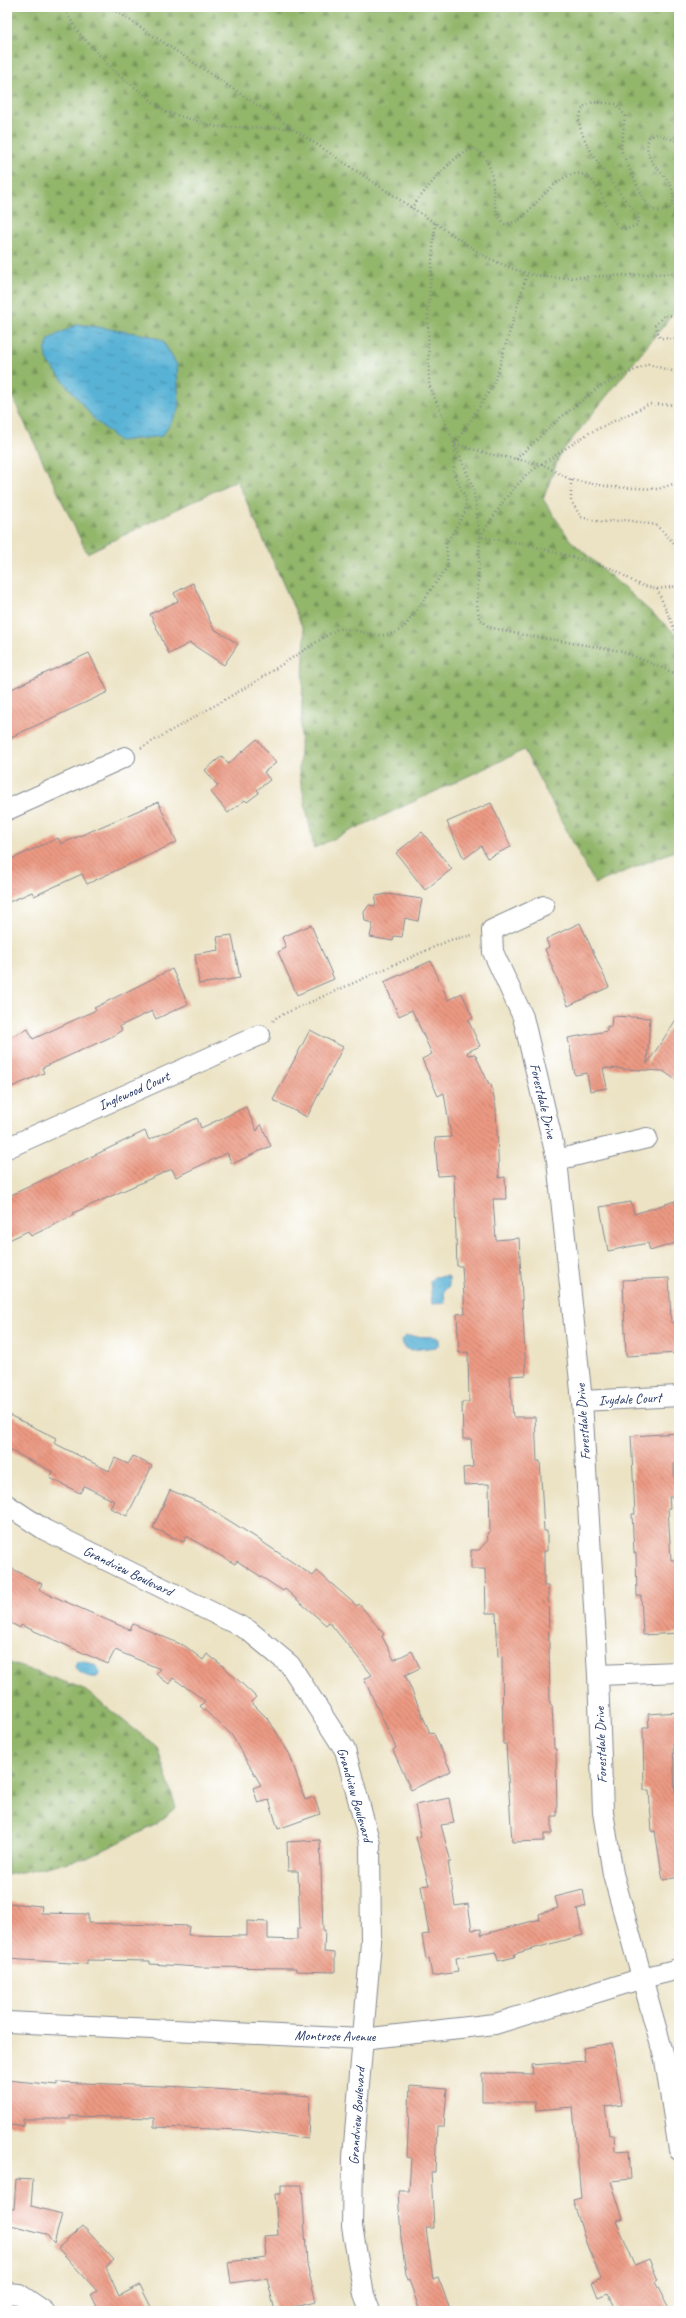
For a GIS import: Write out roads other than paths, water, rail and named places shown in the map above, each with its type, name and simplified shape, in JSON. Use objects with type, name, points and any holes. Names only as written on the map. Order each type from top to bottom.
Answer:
[{"type":"street","points":[[7,810],[125,757]]},
{"type":"street","name":"Forestdale Drive","points":[[544,906],[492,930],[493,952],[523,1017],[557,1160],[582,1402],[598,1675],[603,1812],[613,1874],[665,2060],[679,2150]]},
{"type":"street","name":"Inglewood Court","points":[[7,1148],[260,1035]]},
{"type":"street","points":[[557,1160],[647,1138]]},
{"type":"street","name":"Ivydale Court","points":[[582,1402],[679,1396]]},
{"type":"street","name":"Grandview Boulevard","points":[[7,1505],[45,1530],[248,1630],[290,1665],[345,1750],[370,1844],[371,1942],[353,2157],[352,2226],[364,2295],[370,2311]]},
{"type":"street","points":[[598,1675],[679,1672]]},
{"type":"street","name":"Montrose Avenue","points":[[7,2022],[362,2039],[495,2024],[642,1978],[679,1970]]},
{"type":"street","points":[[7,2293],[19,2294],[44,2311]]},
{"type":"water","points":[[78,324],[147,335],[162,340],[177,365],[179,410],[162,436],[119,441],[95,420],[49,363],[45,352],[49,339]]},
{"type":"water","points":[[434,1277],[449,1277],[449,1286],[444,1291],[445,1303],[432,1304],[430,1281]]},
{"type":"water","points":[[406,1336],[436,1337],[439,1339],[439,1344],[436,1347],[411,1350],[404,1348],[402,1340]]},
{"type":"water","points":[[81,1660],[96,1666],[100,1671],[97,1677],[91,1677],[79,1672],[75,1667],[77,1661]]}]
